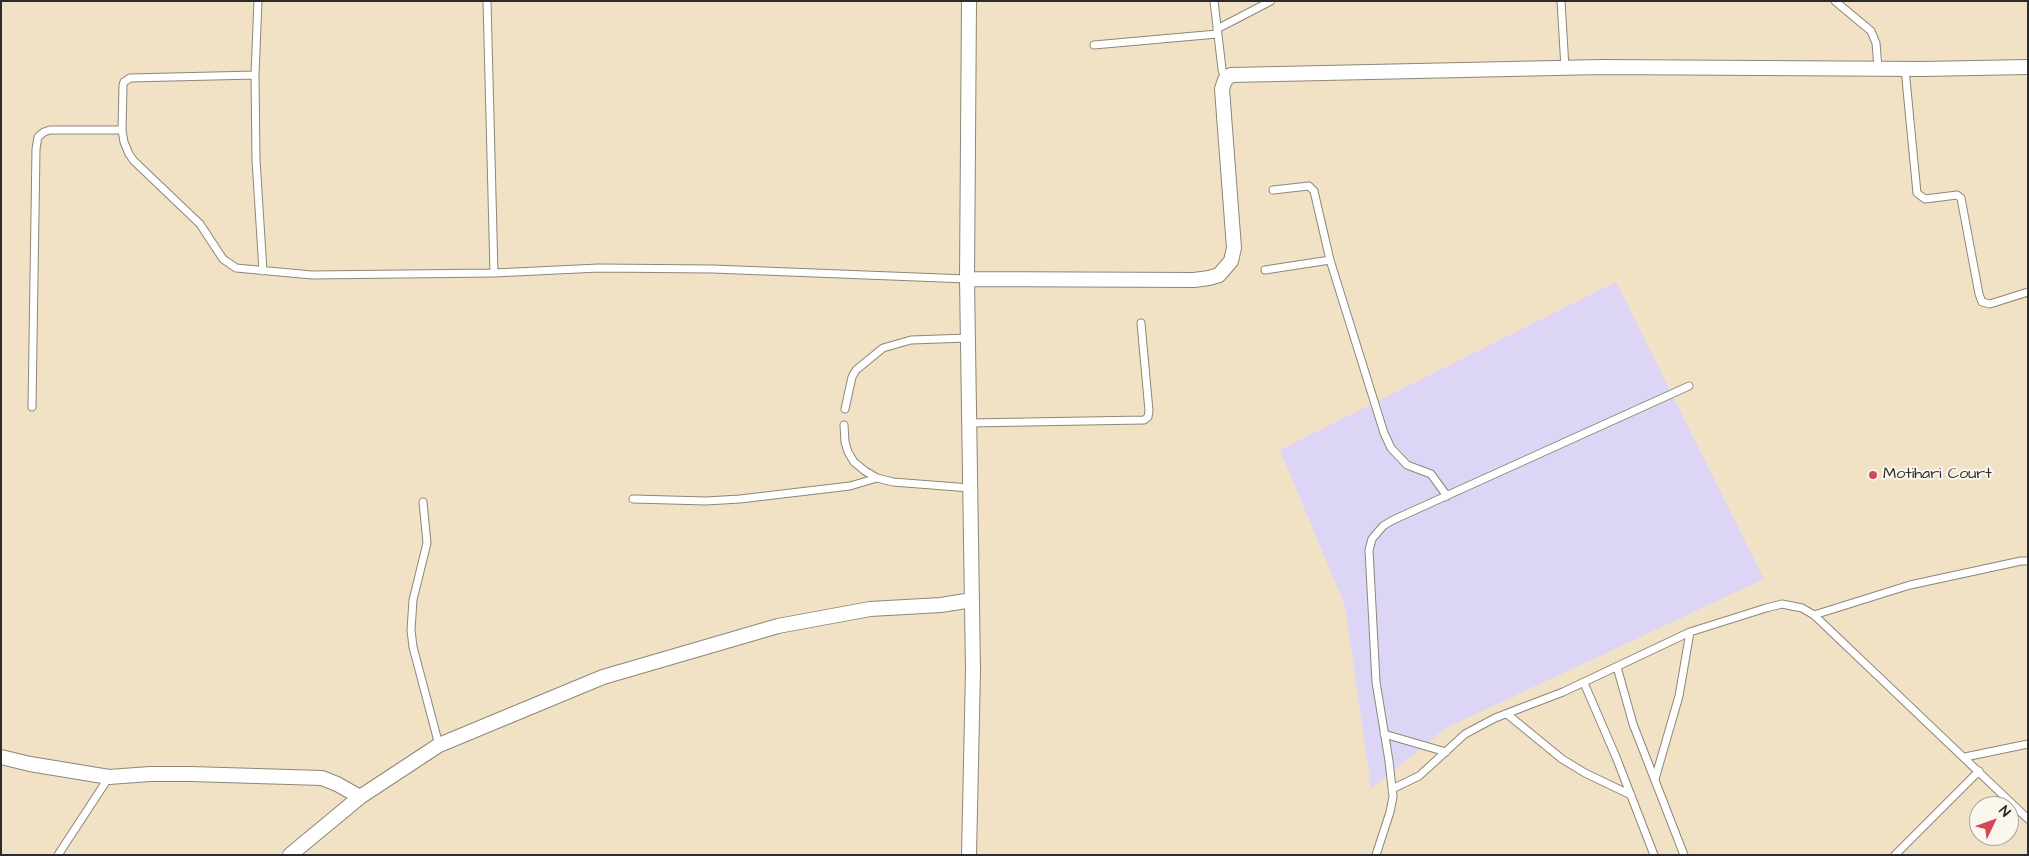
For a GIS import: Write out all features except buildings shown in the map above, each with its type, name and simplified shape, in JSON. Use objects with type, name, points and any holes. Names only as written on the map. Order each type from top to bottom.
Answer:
[{"type":"street","points":[[969,1],[967,279],[973,670],[969,855]]},
{"type":"street","points":[[967,279],[1194,280],[1219,275],[1231,261],[1234,248],[1222,90],[1225,80],[1231,75],[1565,68],[2028,67]]},
{"type":"street","points":[[290,855],[360,797],[439,745],[603,676],[778,626],[870,609],[941,605],[972,600]]},
{"type":"street","points":[[1,757],[30,764],[109,776],[191,774],[322,778],[360,797]]},
{"type":"lane","points":[[258,1],[255,75],[256,160],[263,271]]},
{"type":"lane","points":[[487,1],[494,273]]},
{"type":"lane","points":[[1214,1],[1225,80]]},
{"type":"lane","points":[[1094,45],[1217,31],[1271,1]]},
{"type":"lane","points":[[1561,1],[1565,68]]},
{"type":"lane","points":[[1835,1],[1871,31],[1876,43],[1878,68]]},
{"type":"lane","points":[[1905,68],[1917,193],[1925,198],[1958,195],[1961,198],[1978,294],[1982,302],[1990,304],[2028,292]]},
{"type":"lane","points":[[255,75],[127,79],[123,85],[122,130],[126,148],[134,161],[173,196],[200,224],[223,260],[236,268],[312,274],[494,273],[599,268],[713,269],[967,279]]},
{"type":"lane","points":[[32,408],[36,149],[38,137],[50,130],[122,130]]},
{"type":"lane","points":[[1273,190],[1306,186],[1313,189],[1330,260],[1384,432],[1391,448],[1407,465],[1431,474],[1447,496]]},
{"type":"lane","points":[[1265,270],[1330,260]]},
{"type":"lane","points":[[969,423],[1144,420],[1148,417],[1149,411],[1141,323]]},
{"type":"lane","points":[[845,408],[852,377],[856,370],[883,348],[911,340],[968,338]]},
{"type":"lane","points":[[1376,855],[1390,812],[1392,789],[1376,682],[1369,550],[1372,539],[1383,526],[1689,386]]},
{"type":"lane","points":[[844,425],[845,442],[854,462],[877,478],[893,482],[970,488]]},
{"type":"lane","points":[[633,499],[706,501],[740,499],[850,486],[877,478]]},
{"type":"lane","points":[[423,502],[427,543],[414,600],[411,630],[413,647],[439,745]]},
{"type":"lane","points":[[1814,615],[1910,585],[2028,561]]},
{"type":"lane","points":[[1392,789],[1419,776],[1478,726],[1584,683],[1690,632],[1782,604],[1802,608],[1814,615],[2028,819]]},
{"type":"lane","points":[[1655,779],[1679,696],[1690,632]]},
{"type":"lane","points":[[1617,667],[1634,724],[1684,855]]},
{"type":"lane","points":[[1584,683],[1616,757],[1654,855]]},
{"type":"lane","points":[[1507,714],[1562,759],[1585,773],[1631,795]]},
{"type":"lane","points":[[1384,734],[1446,752]]},
{"type":"lane","points":[[1965,757],[2028,744]]},
{"type":"lane","points":[[1894,855],[1979,771]]},
{"type":"lane","points":[[58,855],[109,776]]},
{"type":"shaded area","points":[[1616,282],[1764,579],[1446,728],[1371,789],[1345,606],[1280,450]]},
{"type":"place","name":"Motihari Court","points":[[1873,475]]}]
